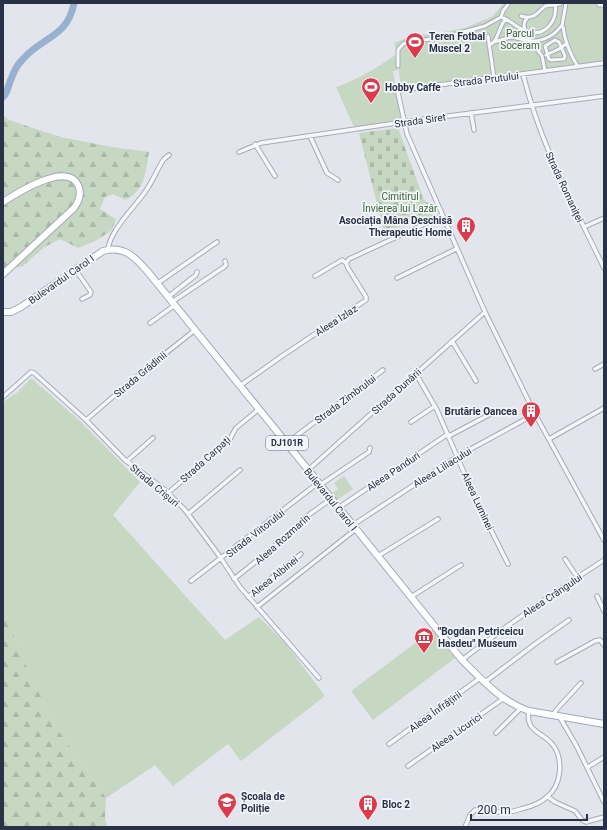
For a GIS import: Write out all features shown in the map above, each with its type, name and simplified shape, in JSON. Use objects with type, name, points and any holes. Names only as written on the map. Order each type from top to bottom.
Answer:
[{"type":"main road","points":[[3,202],[25,189],[56,176],[70,177],[77,182],[80,189],[79,200],[74,208],[3,274]]},
{"type":"main road","name":"Bulevardul Carol I","points":[[3,312],[16,310],[99,252],[108,249],[120,250],[132,255],[142,264],[158,283],[462,660],[480,678],[504,698],[529,711],[604,724]]},
{"type":"street","points":[[501,18],[503,11],[509,3]]},
{"type":"street","points":[[545,72],[542,56],[523,24],[527,18],[537,14],[545,6],[559,3],[566,4],[562,26],[566,44],[578,67]]},
{"type":"street","points":[[598,3],[598,5],[604,5]]},
{"type":"street","points":[[398,66],[398,50],[403,44],[416,40],[445,37],[481,28],[501,18],[506,19],[526,31],[538,32],[548,28],[554,20],[556,13],[555,4]]},
{"type":"street","points":[[521,16],[527,18]]},
{"type":"street","points":[[494,42],[502,23],[506,19]]},
{"type":"street","points":[[489,45],[512,37],[539,41],[550,37],[562,26]]},
{"type":"street","points":[[488,36],[494,78]]},
{"type":"street","points":[[555,40],[559,42],[561,48],[565,56],[564,59],[550,60],[545,46],[555,40]]},
{"type":"street","points":[[542,56],[561,48],[566,44]]},
{"type":"street","name":"Strada Prutului","points":[[404,122],[399,91],[604,63]]},
{"type":"street","name":"Strada Romaniței","points":[[523,74],[530,105],[550,156],[604,268]]},
{"type":"street","name":"Strada Siret","points":[[238,152],[255,144],[404,122],[604,96]]},
{"type":"street","points":[[471,113],[474,130]]},
{"type":"street","points":[[404,122],[407,134],[484,312],[535,414],[604,540]]},
{"type":"street","points":[[310,136],[327,173],[338,180]]},
{"type":"street","points":[[255,144],[275,176]]},
{"type":"street","points":[[108,249],[115,232],[144,193],[164,158],[169,155]]},
{"type":"street","points":[[316,276],[342,260],[346,263],[349,259],[442,216]]},
{"type":"street","points":[[584,228],[604,218]]},
{"type":"street","points":[[158,283],[217,242]]},
{"type":"street","points":[[397,278],[456,249]]},
{"type":"street","points":[[172,301],[224,267],[226,265],[225,261]]},
{"type":"street","name":"Aleea Izlaz","points":[[241,385],[366,300],[366,297],[346,263]]},
{"type":"street","points":[[75,269],[91,292],[90,295],[82,299]]},
{"type":"street","points":[[150,323],[196,275],[197,272]]},
{"type":"street","name":"Strada Dunării","points":[[308,470],[484,312]]},
{"type":"street","name":"Strada Grădinii","points":[[86,420],[121,389],[195,330]]},
{"type":"street","points":[[452,342],[476,381]]},
{"type":"street","points":[[595,369],[604,364]]},
{"type":"street","name":"Strada Zimbrului","points":[[287,443],[383,370]]},
{"type":"street","name":"Strada Crișuri","points":[[3,397],[30,372],[33,372],[86,420],[127,461],[168,493],[188,514],[222,559],[234,580],[319,678]]},
{"type":"street","name":"Aleea Luminei","points":[[416,374],[435,406],[472,491],[508,564]]},
{"type":"street","points":[[411,422],[435,406]]},
{"type":"street","name":"Strada Carpați","points":[[168,493],[230,439],[236,428],[259,408]]},
{"type":"street","points":[[549,439],[604,408]]},
{"type":"street","name":"Aleea Panduri","points":[[338,508],[448,435],[496,411]]},
{"type":"street","name":"Aleea Liliacului","points":[[257,607],[354,527],[458,456],[535,414]]},
{"type":"street","points":[[127,461],[153,438]]},
{"type":"street","name":"Strada Viitorului","points":[[191,581],[319,484],[369,452],[370,448]]},
{"type":"street","points":[[188,514],[240,470]]},
{"type":"street","name":"Aleea Rozmarin","points":[[234,580],[291,533],[300,522],[331,499]]},
{"type":"street","points":[[378,556],[438,519]]},
{"type":"street","name":"Aleea Albinei","points":[[248,597],[301,554]]},
{"type":"street","points":[[565,559],[577,577]]},
{"type":"street","name":"Aleea Crângului","points":[[462,660],[510,623],[604,560]]},
{"type":"street","points":[[411,597],[461,565]]},
{"type":"street","points":[[597,596],[604,611]]},
{"type":"street","points":[[485,682],[569,620]]},
{"type":"street","points":[[557,662],[595,641],[600,640],[604,645]]},
{"type":"street","name":"Aleea Înfrățirii","points":[[389,744],[480,678]]},
{"type":"street","points":[[582,683],[556,709],[556,716],[576,745],[604,802]]},
{"type":"street","name":"Aleea Licurici","points":[[408,766],[504,698]]},
{"type":"street","points":[[496,733],[521,708]]},
{"type":"street","points":[[465,827],[470,815],[475,810],[499,812],[515,811],[534,805],[548,797],[551,793],[559,777],[560,768],[558,756],[550,741],[529,724],[529,711]]},
{"type":"street","points":[[588,767],[604,757]]},
{"type":"street","points":[[548,797],[555,802],[575,811],[582,820],[586,822],[604,817]]},
{"type":"green space","name":"Parcul Soceram","points":[[504,3],[604,3],[604,63],[401,90],[397,53],[394,43],[415,35],[433,34],[465,28],[493,16]]},
{"type":"green space","name":"Hobby Caffe","points":[[395,55],[398,70],[393,71],[401,120],[354,127],[336,87],[367,73]]},
{"type":"green space","points":[[3,115],[9,120],[60,137],[112,147],[149,152],[143,180],[137,191],[125,200],[113,194],[105,197],[100,209],[116,219],[111,231],[95,241],[78,248],[60,239],[43,248],[23,266],[3,270]]},
{"type":"green space","name":"Cimitirul Învierea lui Lazăr","points":[[398,128],[424,200],[430,204],[434,218],[384,231],[359,133]]},
{"type":"green space","points":[[31,378],[80,421],[140,482],[113,515],[225,640],[259,617],[285,643],[325,696],[241,761],[228,744],[173,786],[155,765],[106,798],[54,724],[23,659],[3,608],[3,402],[18,392]]},
{"type":"green space","points":[[344,476],[353,489],[337,500],[332,493],[338,489],[334,483]]},
{"type":"green space","points":[[3,608],[23,659],[54,724],[106,798],[105,817],[107,827],[3,827]]},
{"type":"green space","points":[[433,630],[455,658],[373,720],[351,691]]},
{"type":"waterway","points":[[3,97],[19,63],[30,52],[60,30],[71,14],[74,3]]},
{"type":"place","name":"Teren Fotbal Muscel 2","points":[[415,59]]},
{"type":"place","name":"Hobby Caffe","points":[[371,104]]},
{"type":"place","name":"Asociația Mâna Deschisă Therapeutic Home","points":[[466,243]]},
{"type":"place","name":"Brutărie Oancea","points":[[531,428]]},
{"type":"place","name":"\"Bogdan Petriceicu Hasdeu\" Museum","points":[[424,654]]},
{"type":"place","name":"Școala de Poliție","points":[[227,819]]},
{"type":"place","name":"Bloc 2","points":[[368,821]]}]
